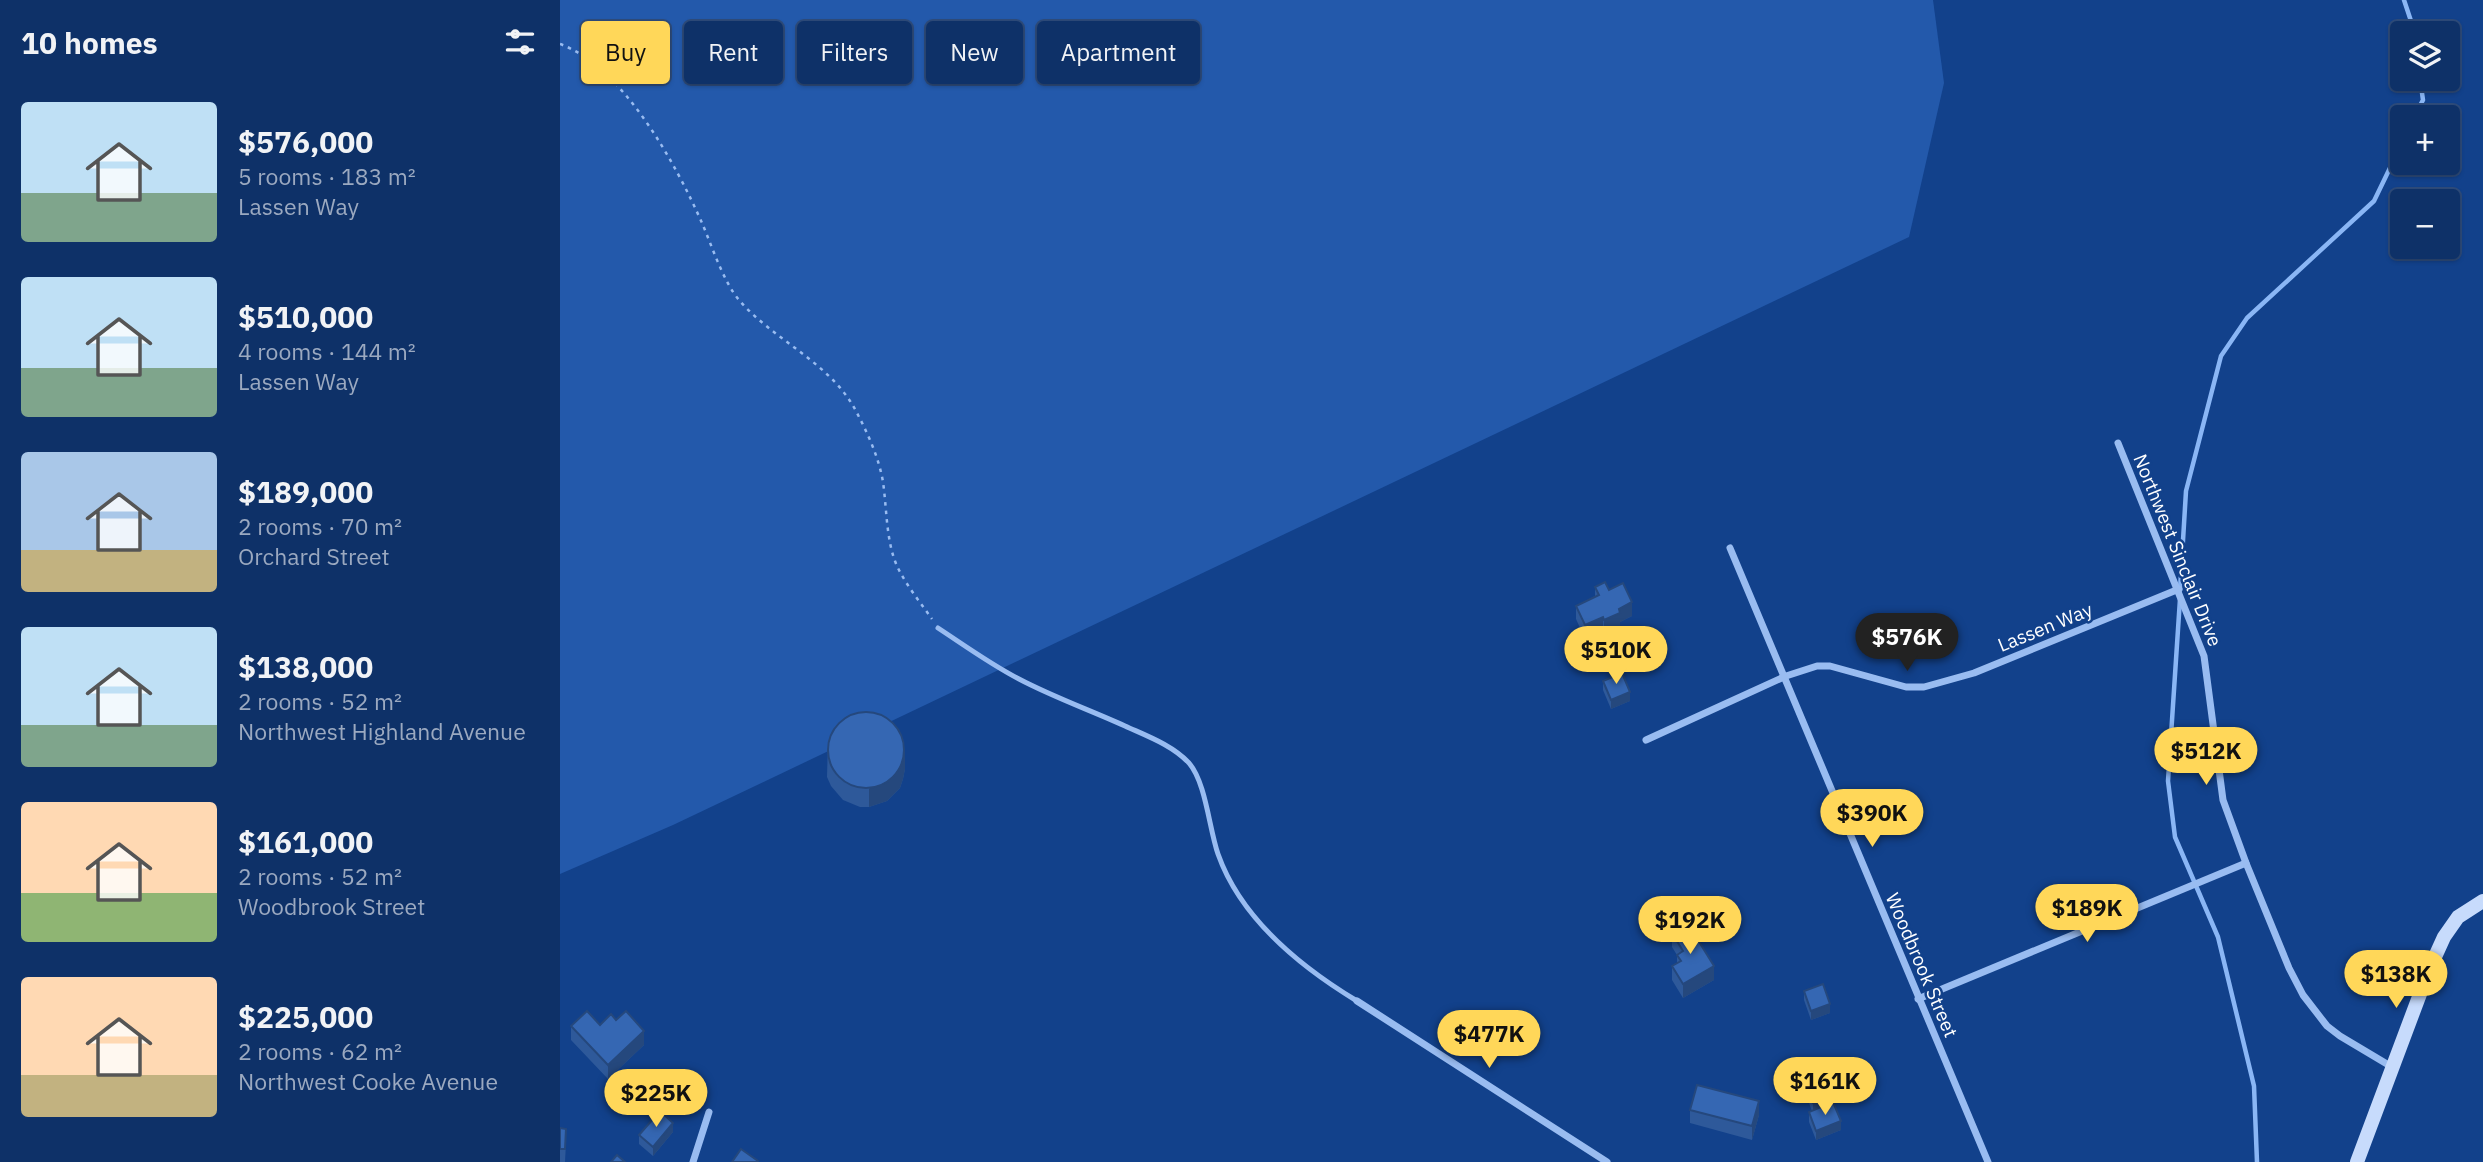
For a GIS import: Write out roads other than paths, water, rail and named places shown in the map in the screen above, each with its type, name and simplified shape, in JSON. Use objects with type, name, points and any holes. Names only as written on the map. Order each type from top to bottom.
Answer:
[{"type":"main road","points":[[2357,1162],[2444,937],[2458,917],[2483,901]]},
{"type":"street","name":"Northwest Sinclair Drive","points":[[2118,443],[2204,656],[2223,800],[2289,968],[2314,1012],[2340,1036],[2393,1068]]},
{"type":"street","name":"Woodbrook Street","points":[[1730,548],[1786,676],[1985,1161]]},
{"type":"street","name":"Lassen Way","points":[[1646,740],[1809,668],[1830,666],[1888,684],[1924,687],[1974,673],[2179,589]]},
{"type":"street","points":[[1918,999],[2246,863]]},
{"type":"street","points":[[1357,1001],[1607,1162]]},
{"type":"street","points":[[693,1162],[709,1112]]},
{"type":"lane","points":[[938,628],[1019,679],[1147,736],[1172,749],[1190,764],[1198,780],[1217,853],[1242,901],[1267,932],[1294,958],[1357,1001]]},
{"type":"waterway","points":[[2404,0],[2411,21]]},
{"type":"waterway","points":[[2420,105],[2423,100],[2422,91]]},
{"type":"waterway","points":[[2180,590],[2186,491],[2221,356],[2247,318],[2374,201],[2390,168]]},
{"type":"waterway","points":[[2180,599],[2168,781],[2175,837],[2218,937],[2254,1086],[2257,1162]]}]
